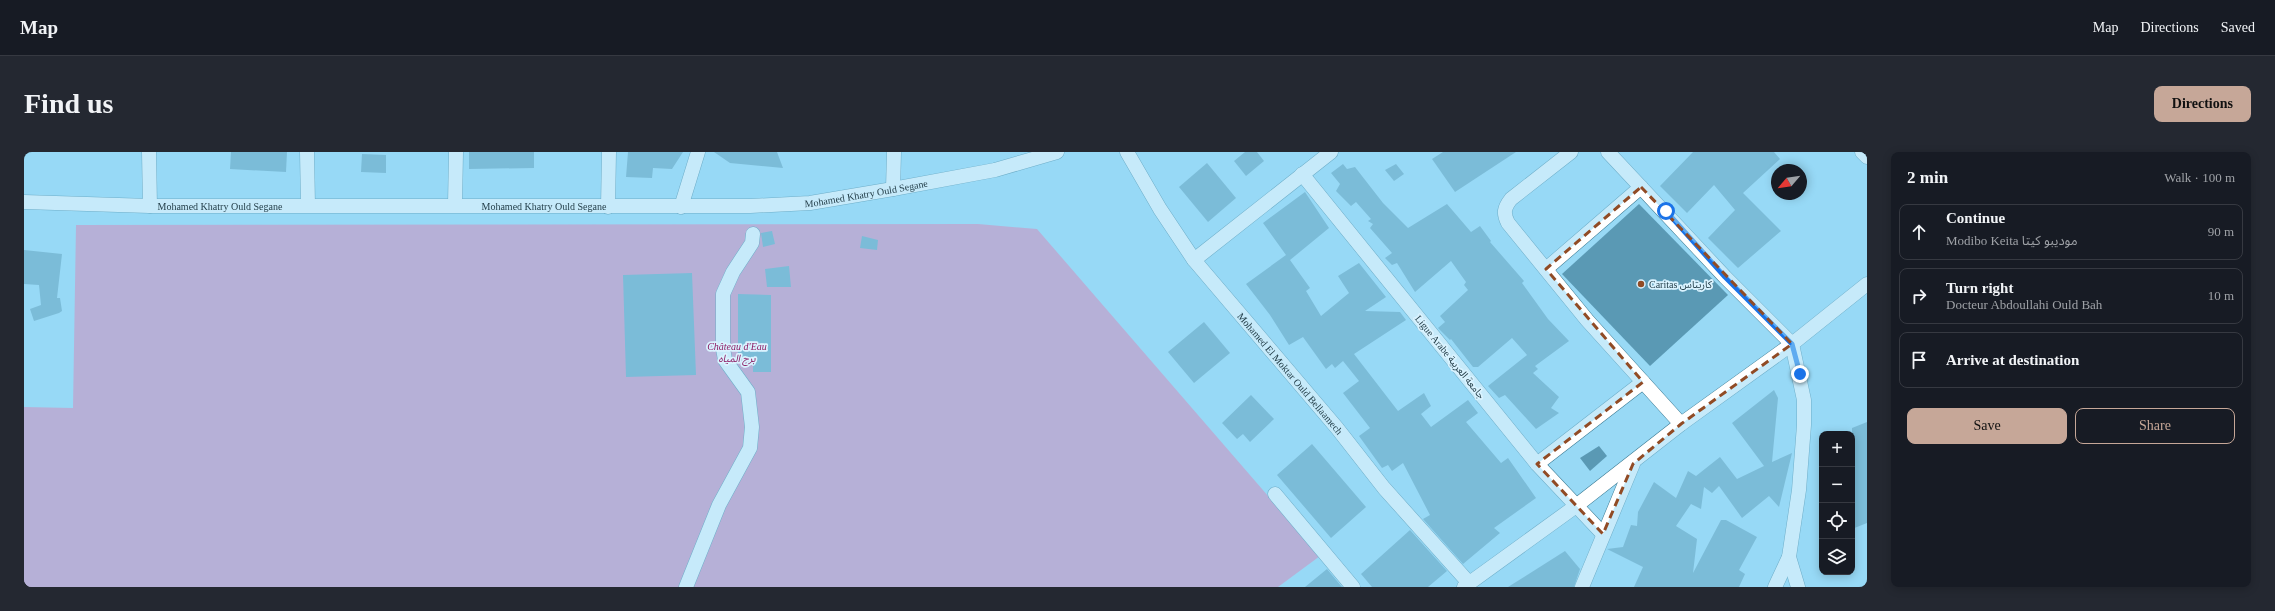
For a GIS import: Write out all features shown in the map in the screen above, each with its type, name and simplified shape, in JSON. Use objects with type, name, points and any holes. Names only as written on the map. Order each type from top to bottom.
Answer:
[{"type":"street","points":[[149,152],[150,206]]},
{"type":"street","points":[[307,152],[308,205]]},
{"type":"street","points":[[455,206],[456,152]]},
{"type":"street","points":[[608,207],[609,152]]},
{"type":"street","points":[[681,207],[698,152]]},
{"type":"street","points":[[894,152],[894,189]]},
{"type":"street","name":"Mohamed Khatry Ould Segane","points":[[24,202],[150,206],[750,206],[810,203],[894,189],[996,170],[1057,152]]},
{"type":"street","name":"Mohamed El Moktar Ould Bellaamech","points":[[1127,152],[1160,209],[1194,260],[1337,428],[1384,488],[1466,585]]},
{"type":"street","points":[[1194,260],[1331,152]]},
{"type":"street","points":[[1571,152],[1511,199],[1505,207],[1505,216],[1508,223],[1596,331],[1681,424]]},
{"type":"street","points":[[1608,152],[1725,277],[1792,344],[1800,374],[1804,406],[1799,490],[1789,557],[1774,587]]},
{"type":"street","points":[[1862,152],[1867,157]]},
{"type":"street","name":"Ligue Arabe جامعة العربية","points":[[1302,174],[1538,464],[1603,534]]},
{"type":"street","points":[[1546,269],[1641,187]]},
{"type":"street","points":[[686,587],[720,505],[750,448],[752,426],[748,392],[731,372],[724,354],[723,294],[733,272],[752,243],[753,234]]},
{"type":"street","points":[[1466,585],[1633,464],[1681,424],[1792,344],[1867,284]]},
{"type":"street","points":[[1538,464],[1642,382]]},
{"type":"street","points":[[1582,587],[1633,464]]},
{"type":"street","points":[[1275,494],[1353,587]]},
{"type":"street","points":[[1789,557],[1798,587]]},
{"type":"highlighted area","points":[[1641,187],[1792,344],[1681,424],[1633,464],[1603,534],[1537,464],[1643,382],[1546,269]]},
{"type":"green space","name":"Château d'Eau برج المياه","points":[[978,224],[1037,229],[1320,556],[1278,587],[24,587],[24,407],[73,408],[76,225]]},
{"type":"building","points":[[231,152],[287,152],[286,172],[230,169]]},
{"type":"building","points":[[469,152],[534,152],[534,168],[469,169]]},
{"type":"building","points":[[628,152],[683,152],[672,169],[653,168],[652,178],[626,177]]},
{"type":"building","points":[[714,152],[777,152],[783,168],[730,163]]},
{"type":"building","points":[[1245,152],[1257,152],[1264,161],[1246,176],[1234,161]]},
{"type":"building","points":[[1443,152],[1516,152],[1455,192],[1432,159]]},
{"type":"building","points":[[1693,152],[1774,152],[1780,159],[1775,164],[1771,164],[1771,167],[1743,193],[1781,231],[1738,268],[1708,238],[1735,210],[1714,185],[1687,213],[1660,186]]},
{"type":"building","points":[[362,154],[386,155],[386,173],[361,172]]},
{"type":"building","points":[[1207,163],[1236,198],[1208,222],[1179,187]]},
{"type":"building","points":[[1343,164],[1347,169],[1355,167],[1383,203],[1408,228],[1447,204],[1471,232],[1480,226],[1491,241],[1490,242],[1524,281],[1522,283],[1548,319],[1569,341],[1535,366],[1538,369],[1533,373],[1559,397],[1551,408],[1559,413],[1536,429],[1505,395],[1499,398],[1488,386],[1527,355],[1512,338],[1478,367],[1473,367],[1451,339],[1450,340],[1438,328],[1445,322],[1440,316],[1468,290],[1464,285],[1466,282],[1451,261],[1415,292],[1397,263],[1392,265],[1385,258],[1392,253],[1370,228],[1373,224],[1368,221],[1371,219],[1356,202],[1351,206],[1336,191],[1340,184],[1331,173]]},
{"type":"building","points":[[1396,164],[1404,174],[1394,181],[1385,170]]},
{"type":"building","points":[[1305,192],[1329,228],[1290,260],[1310,288],[1306,291],[1321,316],[1349,293],[1338,276],[1359,263],[1386,297],[1365,311],[1400,312],[1406,320],[1354,354],[1398,411],[1424,393],[1431,406],[1421,414],[1431,427],[1468,400],[1478,413],[1466,422],[1501,463],[1508,458],[1536,498],[1494,528],[1500,533],[1463,564],[1423,519],[1430,515],[1403,463],[1392,471],[1388,465],[1382,468],[1359,436],[1370,428],[1343,393],[1359,381],[1343,361],[1335,368],[1332,364],[1326,369],[1303,337],[1289,345],[1270,315],[1246,284],[1286,255],[1263,223]]},
{"type":"building","points":[[1639,204],[1728,295],[1650,366],[1562,274]]},
{"type":"building","points":[[772,231],[775,244],[763,247],[761,233]]},
{"type":"building","points":[[862,236],[878,240],[877,250],[860,248]]},
{"type":"building","points":[[24,250],[62,254],[57,298],[60,298],[62,311],[59,313],[34,321],[30,309],[41,305],[39,285],[24,284]]},
{"type":"building","points":[[789,266],[791,287],[767,287],[765,269]]},
{"type":"building","points":[[692,273],[696,375],[626,377],[623,275]]},
{"type":"building","points":[[738,294],[771,295],[771,372],[753,372],[753,358],[738,358]]},
{"type":"building","points":[[1204,322],[1230,353],[1194,383],[1168,352]]},
{"type":"building","points":[[1774,390],[1778,398],[1772,462],[1792,453],[1779,507],[1769,496],[1742,518],[1719,486],[1712,493],[1704,487],[1701,509],[1691,504],[1676,526],[1697,539],[1693,573],[1721,520],[1726,520],[1757,537],[1739,570],[1745,574],[1739,587],[1634,587],[1643,567],[1607,549],[1623,547],[1631,525],[1637,526],[1638,512],[1654,482],[1676,498],[1688,471],[1696,476],[1720,457],[1737,479],[1764,466],[1732,423]]},
{"type":"building","points":[[1251,395],[1274,419],[1250,442],[1243,434],[1237,439],[1222,423]]},
{"type":"building","points":[[1867,422],[1867,523],[1855,528],[1855,431],[1852,431],[1852,428]]},
{"type":"building","points":[[1312,444],[1366,507],[1331,538],[1277,475]]},
{"type":"building","points":[[1599,446],[1607,456],[1590,471],[1580,458]]},
{"type":"building","points":[[1410,530],[1447,571],[1428,587],[1372,587],[1361,574]]},
{"type":"building","points":[[1565,551],[1580,569],[1574,587],[1508,587]]},
{"type":"building","points":[[1327,569],[1342,587],[1305,587]]},
{"type":"place","name":"Caritas كاريتاس","points":[[1641,284]]},
{"type":"route","points":[[1666,211],[1725,277],[1792,344],[1800,374]]}]
